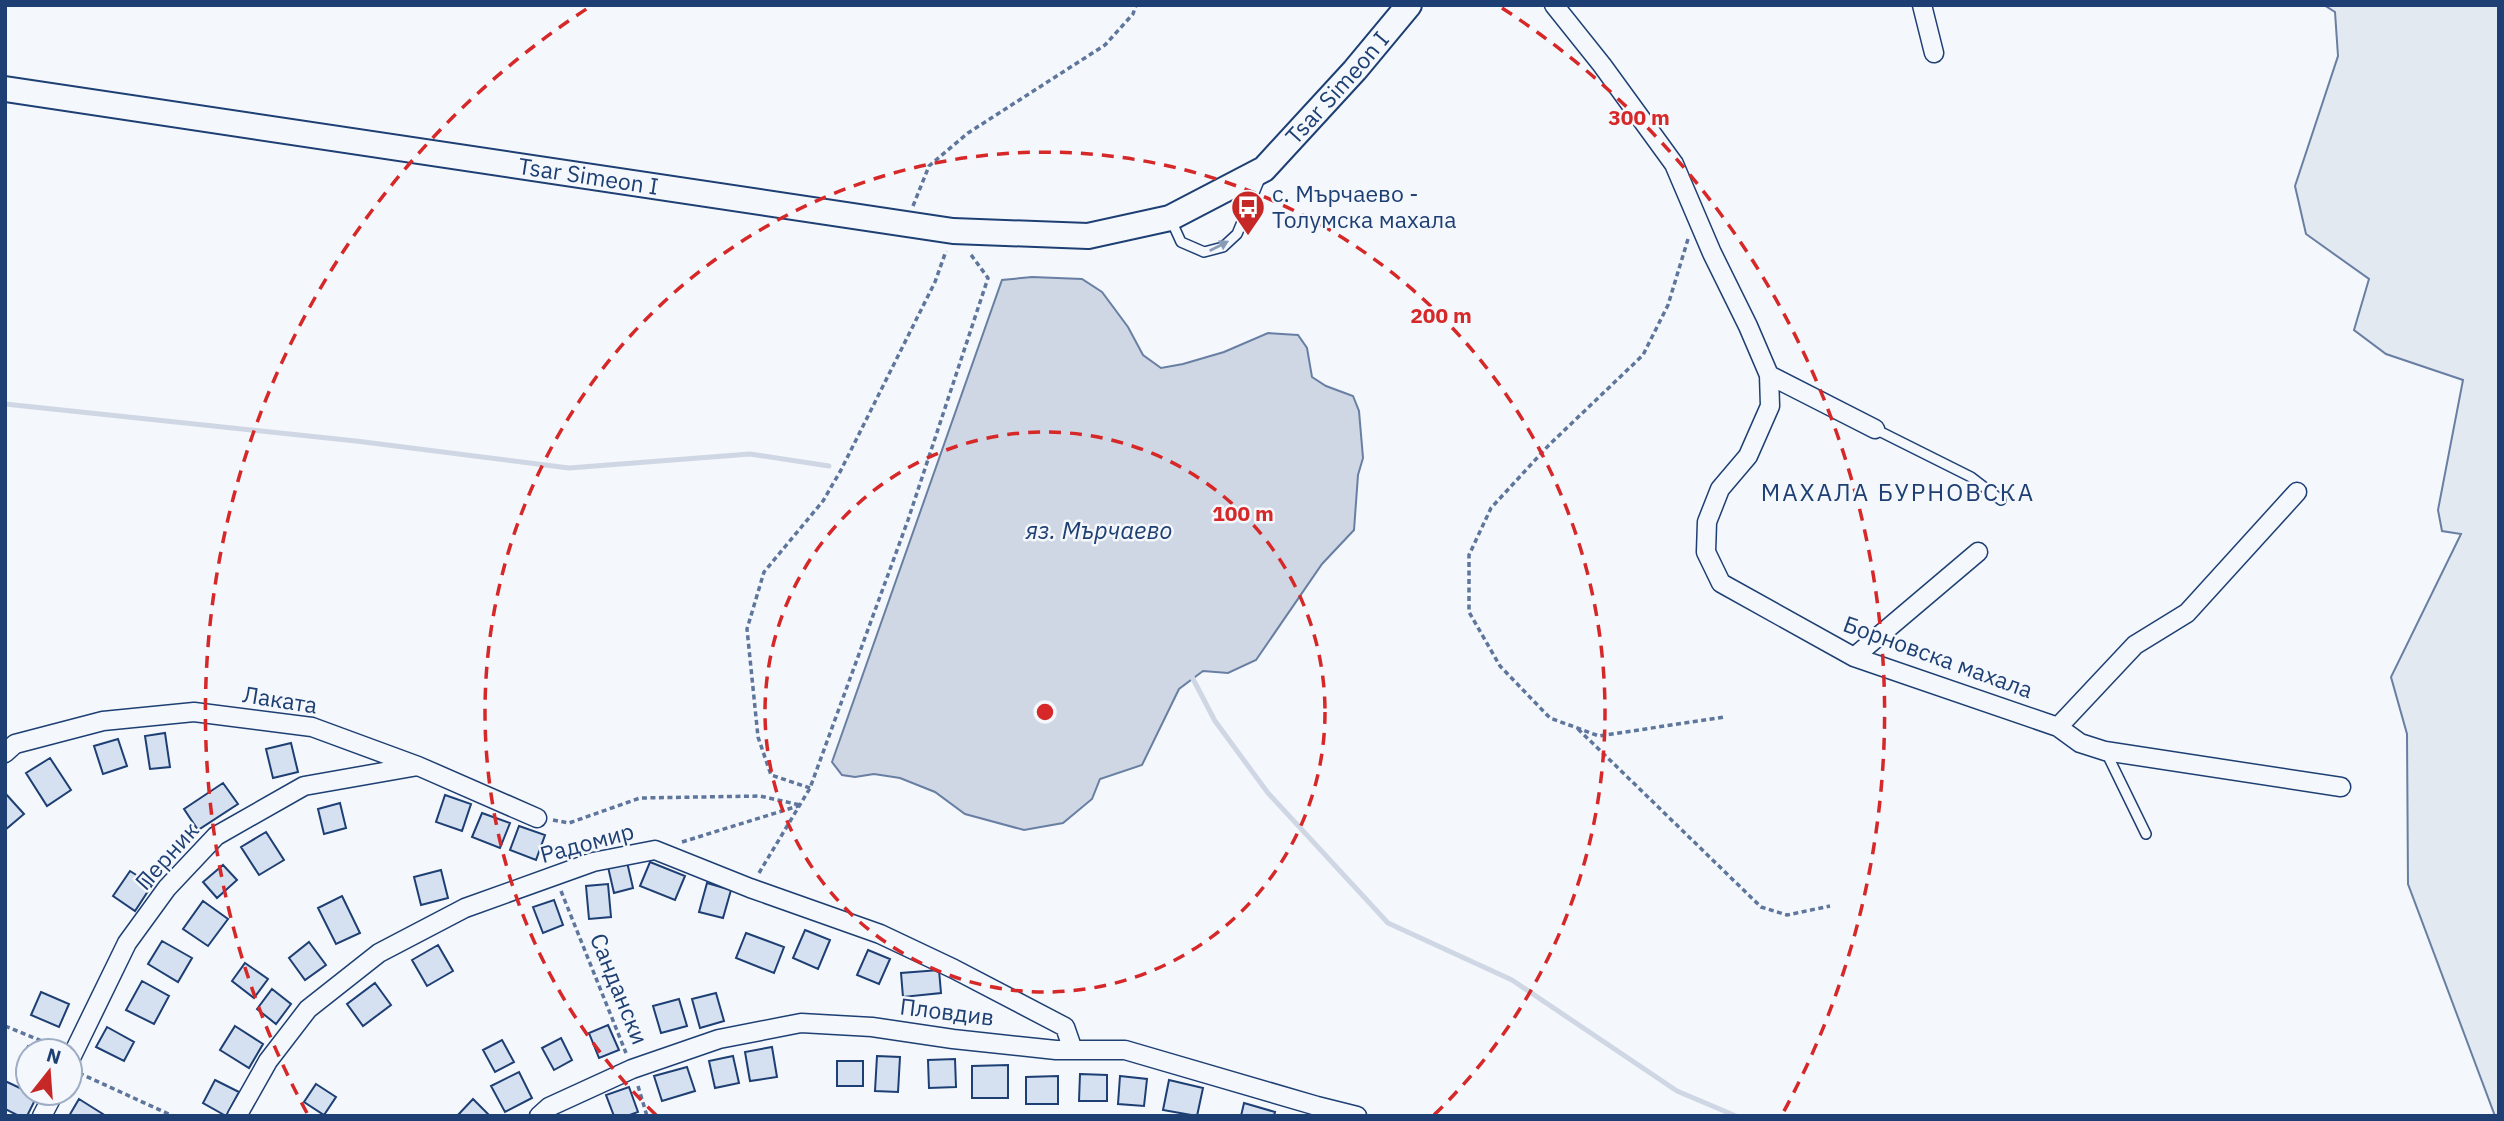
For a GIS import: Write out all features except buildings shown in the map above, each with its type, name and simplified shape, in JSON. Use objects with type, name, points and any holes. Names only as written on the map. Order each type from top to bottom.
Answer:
[{"type":"street","name":"Tsar Simeon I","points":[[5,89],[953,231],[1088,236],[1170,219],[1264,169],[1355,70],[1409,5]]},
{"type":"street","name":"Борновска махала","points":[[1554,5],[1674,163],[1769,375],[1770,406],[1748,456],[1720,489],[1707,522],[1706,552],[1721,583],[1854,657],[2058,727],[2080,743],[2105,751],[2341,787]]},
{"type":"street","points":[[1922,5],[1934,53]]},
{"type":"street","points":[[1769,375],[1875,429]]},
{"type":"street","points":[[2058,727],[2135,645],[2187,613],[2297,492]]},
{"type":"street","points":[[1854,657],[1978,552]]},
{"type":"street","name":"Лаката","points":[[5,753],[15,744],[103,721],[194,712],[312,727],[418,766],[537,818]]},
{"type":"street","name":"Перник","points":[[81,1037],[127,943],[167,888],[216,836],[304,786],[418,766]]},
{"type":"street","name":"Радомир","points":[[236,1116],[268,1061],[308,1009],[379,953],[465,908],[593,862],[655,850],[750,888],[880,934],[954,969],[1065,1027],[1073,1050]]},
{"type":"street","name":"Пловдив","points":[[539,1116],[550,1107],[632,1069],[719,1039],[801,1023],[872,1027],[953,1039],[1073,1050],[1125,1050],[1357,1116]]},
{"type":"lane","points":[[1170,219],[1181,242],[1204,253],[1223,247],[1237,234],[1264,169]]},
{"type":"lane","points":[[1875,429],[1971,477],[2001,499]]},
{"type":"lane","points":[[2105,751],[2146,834]]},
{"type":"path","points":[[906,224],[929,166],[968,133],[1105,45],[1133,14],[1136,5]]},
{"type":"path","points":[[1695,214],[1668,305],[1643,355],[1549,445],[1491,508],[1469,555],[1469,612],[1500,666],[1550,718],[1599,736],[1724,717]]},
{"type":"path","points":[[810,788],[771,775],[758,737],[747,629],[764,572],[823,501],[841,470],[935,282],[953,231]]},
{"type":"path","points":[[750,888],[810,788],[908,520],[988,278],[953,231]]},
{"type":"path","points":[[1577,728],[1761,907],[1787,915],[1830,906]]},
{"type":"path","points":[[537,818],[569,823],[639,798],[760,796],[800,805]]},
{"type":"path","points":[[655,850],[800,805]]},
{"type":"path","name":"Сандански","points":[[555,876],[632,1069],[647,1116]]},
{"type":"path","points":[[5,1026],[32,1037]]},
{"type":"path","points":[[84,1075],[173,1116]]},
{"type":"shaded area","points":[[2324,5],[2499,5],[2499,1116],[2495,1116],[2408,884],[2407,734],[2391,677],[2461,534],[2442,531],[2438,510],[2463,380],[2386,354],[2354,330],[2369,279],[2306,234],[2295,186],[2338,56],[2335,12]]},
{"type":"water","name":"яз. Мърчаево","points":[[1032,277],[1082,279],[1102,292],[1128,327],[1143,355],[1161,368],[1224,352],[1268,333],[1298,335],[1307,348],[1312,377],[1326,386],[1353,396],[1359,411],[1363,458],[1358,475],[1354,530],[1322,564],[1256,660],[1228,673],[1203,671],[1179,689],[1142,765],[1100,779],[1092,799],[1063,823],[1024,830],[965,814],[935,792],[900,778],[874,774],[855,777],[842,775],[832,762],[1002,280]]},
{"type":"waterway","points":[[5,404],[356,441],[569,468],[750,454],[829,466]]},
{"type":"waterway","points":[[1191,675],[1215,721],[1268,793],[1388,923],[1512,980],[1677,1091],[1736,1116]]},
{"type":"place","name":"с. Мърчаево - Толумска махала","points":[[1248,237]]},
{"type":"district","name":"МАХАЛА БУРНОВСКА","points":[[1898,493]]}]
